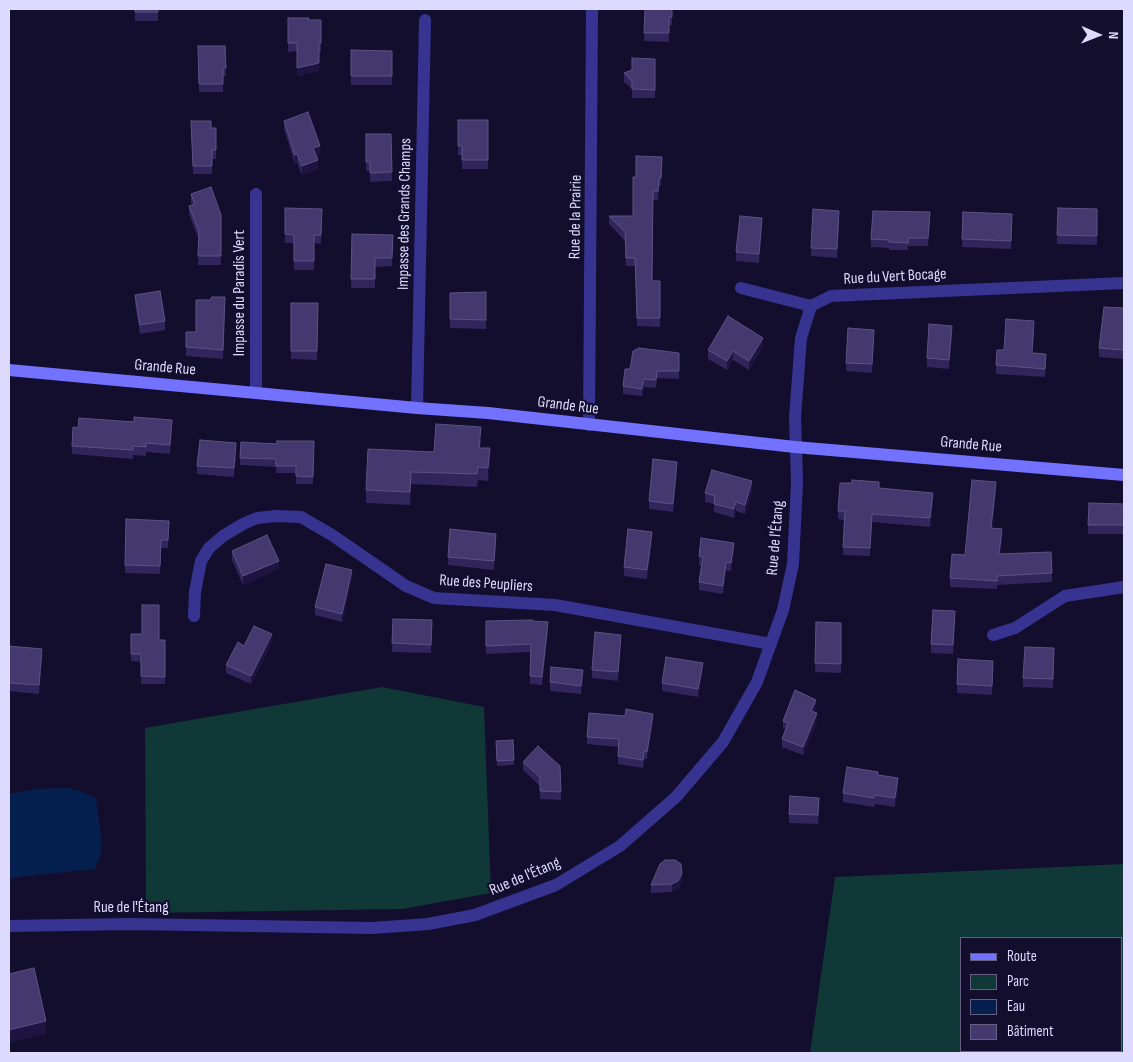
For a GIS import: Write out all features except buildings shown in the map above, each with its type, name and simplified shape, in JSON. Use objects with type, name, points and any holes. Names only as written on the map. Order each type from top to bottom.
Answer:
[{"type":"street","name":"Rue de la Prairie","points":[[589,425],[592,9]]},
{"type":"street","name":"Impasse des Grands Champs","points":[[417,408],[426,20]]},
{"type":"street","name":"Impasse du Paradis Vert","points":[[256,194],[256,393]]},
{"type":"street","name":"Rue du Vert Bocage","points":[[811,306],[831,296],[1124,283]]},
{"type":"street","points":[[741,288],[811,306],[801,338],[795,417],[795,447]]},
{"type":"street","name":"Grande Rue","points":[[9,370],[488,413],[795,447],[1124,475]]},
{"type":"street","name":"Rue de l'Étang","points":[[9,926],[130,924],[372,928],[428,924],[484,911],[556,885],[620,846],[676,797],[723,742],[757,682],[783,610],[793,564],[797,482],[795,447]]},
{"type":"street","name":"Rue des Peupliers","points":[[194,616],[195,592],[201,561],[210,548],[223,536],[257,518],[276,516],[301,517],[406,586],[434,598],[555,605],[771,644]]},
{"type":"street","points":[[993,635],[1015,628],[1065,596],[1124,587]]},
{"type":"green space","points":[[382,687],[484,707],[491,893],[402,909],[146,913],[145,728]]},
{"type":"green space","points":[[1124,864],[1124,1053],[810,1053],[835,877]]},
{"type":"water","points":[[67,788],[96,798],[101,853],[95,869],[9,878],[9,794],[35,789]]}]
